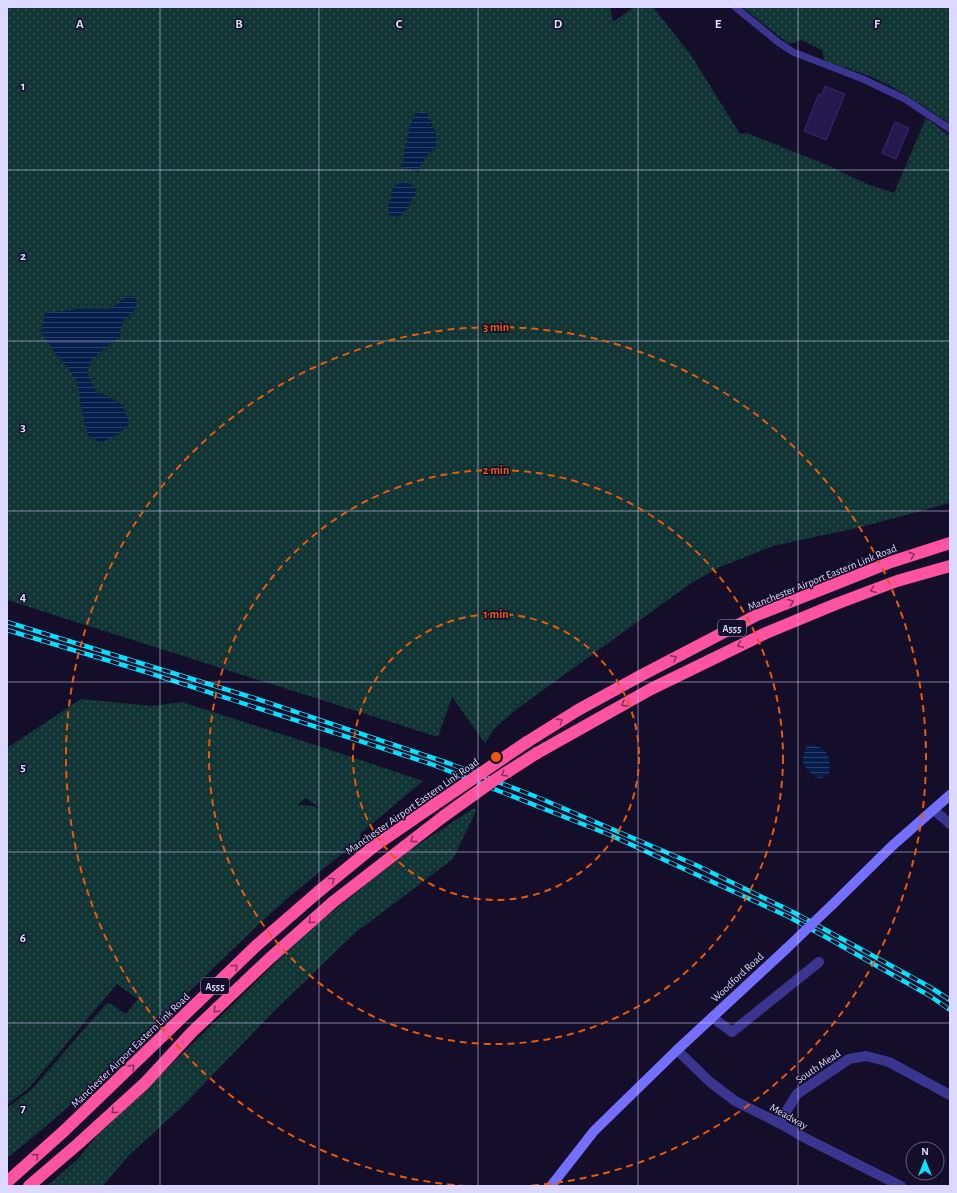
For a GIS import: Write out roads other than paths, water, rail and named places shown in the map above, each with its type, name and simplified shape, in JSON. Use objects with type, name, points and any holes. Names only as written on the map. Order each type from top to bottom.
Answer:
[{"type":"highway","name":"Manchester Airport Eastern Link Road","points":[[7,1182],[64,1132],[256,946],[373,847],[434,805],[527,742],[578,710],[757,615],[891,562],[950,543]]},
{"type":"highway","name":"A555","points":[[29,1186],[145,1083],[198,1027],[269,959],[333,902],[444,816],[490,783],[537,753],[651,688],[766,633],[897,581],[950,566]]},
{"type":"street","name":"Woodford Road","points":[[551,1186],[594,1132],[677,1050],[786,949],[892,846],[950,795]]},
{"type":"street","points":[[934,810],[950,824]]},
{"type":"street","points":[[712,1017],[732,1032],[819,962]]},
{"type":"street","name":"Meadway","points":[[677,1050],[722,1093],[735,1101],[901,1186]]},
{"type":"street","name":"South Mead","points":[[779,1123],[797,1094],[849,1059],[866,1056],[890,1062],[950,1095]]},
{"type":"lane","points":[[736,7],[778,42],[793,52],[864,79],[905,98],[950,129]]},
{"type":"water","points":[[426,111],[436,133],[436,146],[425,157],[418,172],[401,167],[410,125],[416,113]]},
{"type":"water","points":[[401,182],[411,185],[417,192],[407,209],[398,217],[389,215],[388,207],[394,186]]},
{"type":"water","points":[[128,295],[137,301],[134,311],[123,321],[119,337],[92,359],[87,371],[96,392],[110,397],[122,405],[130,423],[118,434],[101,443],[88,435],[82,412],[77,381],[54,352],[41,331],[45,313],[78,309],[110,309]]},
{"type":"water","points":[[807,745],[823,749],[830,762],[829,774],[822,778],[815,777],[807,769],[803,762],[803,756]]},
{"type":"railway","points":[[7,622],[254,698],[448,763],[537,797],[696,865],[793,912],[930,987],[950,1000]]},
{"type":"railway","points":[[7,630],[146,672],[431,764],[610,835],[789,917],[930,996],[950,1010]]}]
